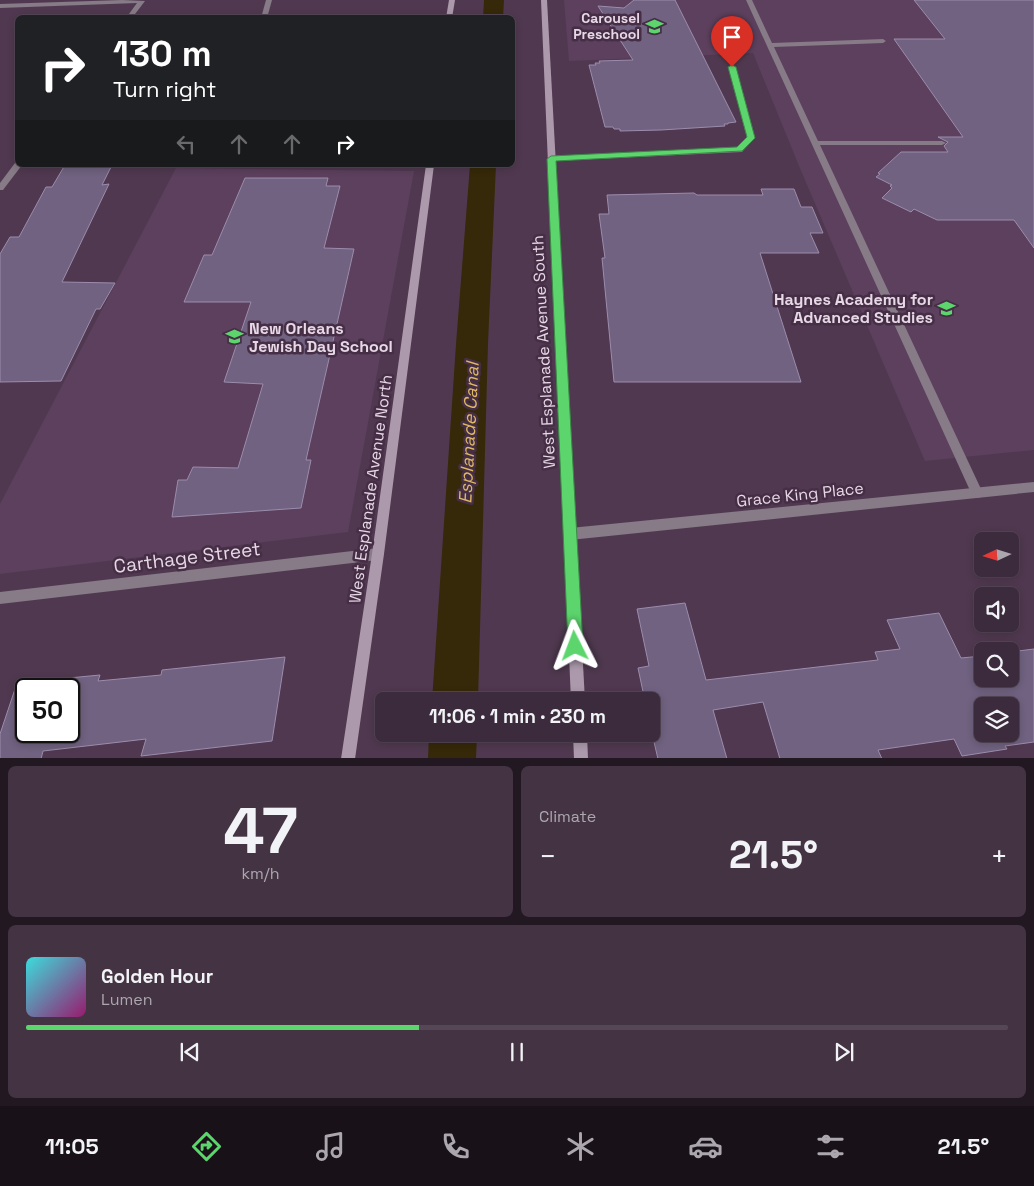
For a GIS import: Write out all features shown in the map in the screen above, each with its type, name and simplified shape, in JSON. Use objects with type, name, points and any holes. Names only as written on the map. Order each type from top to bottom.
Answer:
[{"type":"main road","points":[[450,15],[452,0]]},
{"type":"main road","name":"West Esplanade Avenue South","points":[[544,0],[578,692]]},
{"type":"main road","name":"West Esplanade Avenue North","points":[[348,758],[378,554],[430,167]]},
{"type":"main road","points":[[580,742],[581,758]]},
{"type":"street","points":[[265,15],[269,0]]},
{"type":"street","points":[[749,0],[977,493]]},
{"type":"street","points":[[0,6],[142,1]]},
{"type":"street","points":[[131,15],[142,1]]},
{"type":"street","points":[[770,45],[883,41]]},
{"type":"street","points":[[551,159],[739,150],[751,138],[732,67]]},
{"type":"street","points":[[816,143],[942,143]]},
{"type":"street","points":[[0,188],[16,167]]},
{"type":"street","name":"Grace King Place","points":[[570,534],[1034,487]]},
{"type":"street","name":"Carthage Street","points":[[0,598],[378,554]]},
{"type":"shaded area","name":"Haynes Academy for Advanced Studies","points":[[564,0],[1034,0],[1034,450],[925,461],[799,166],[753,53],[569,61]]},
{"type":"shaded area","name":"New Orleans Jewish Day School","points":[[176,168],[414,171],[348,532],[0,574],[0,504]]},
{"type":"building","points":[[634,0],[675,0],[736,122],[724,124],[725,126],[661,130],[620,131],[620,129],[614,129],[613,127],[605,127],[589,65],[596,65],[595,63],[600,63],[599,61],[633,60],[598,6],[624,8]]},
{"type":"building","points":[[914,0],[1034,0],[1034,248],[1014,220],[937,220],[914,209],[911,212],[882,198],[892,188],[890,186],[892,185],[876,177],[901,152],[948,152],[944,146],[948,142],[938,137],[963,137],[894,39],[945,39]]},
{"type":"building","points":[[64,167],[111,167],[102,185],[109,184],[62,282],[115,283],[100,309],[96,309],[61,381],[0,382],[0,254],[10,237],[19,237],[46,187],[52,187]]},
{"type":"building","points":[[245,178],[328,178],[326,186],[340,186],[324,248],[354,249],[306,460],[311,460],[301,508],[172,517],[178,480],[187,480],[193,467],[238,468],[263,384],[224,382],[251,302],[184,302],[204,255],[212,255]]},
{"type":"building","points":[[761,189],[794,189],[801,207],[812,207],[823,233],[810,233],[819,253],[760,253],[801,382],[614,382],[602,258],[605,258],[599,214],[609,214],[607,195],[694,193],[697,195],[763,195]]},
{"type":"building","points":[[685,603],[706,680],[878,660],[875,652],[900,649],[887,620],[939,613],[961,658],[974,657],[974,687],[1019,687],[1019,651],[1034,649],[1034,742],[1005,746],[1007,749],[962,756],[954,739],[878,750],[882,758],[780,758],[763,702],[713,710],[727,758],[658,758],[654,742],[660,742],[660,692],[643,692],[638,668],[649,666],[637,609]]},
{"type":"building","points":[[285,657],[272,741],[141,756],[146,739],[43,751],[41,758],[0,758],[0,734],[15,689],[15,743],[80,743],[80,678],[69,678],[100,675],[98,681],[161,675],[162,670]]},
{"type":"waterway","name":"Esplanade Canal","points":[[493,15],[494,0]]},
{"type":"waterway","name":"Esplanade Canal","points":[[455,692],[472,344],[483,167]]},
{"type":"waterway","name":"Esplanade Canal","points":[[452,758],[453,742]]},
{"type":"place","name":"Carousel Preschool","points":[[654,26]]},
{"type":"place","name":"Haynes Academy for Advanced Studies","points":[[947,308]]},
{"type":"place","name":"New Orleans Jewish Day School","points":[[235,337]]},
{"type":"route","points":[[575,646],[551,159],[739,150],[751,138],[732,67]]}]
